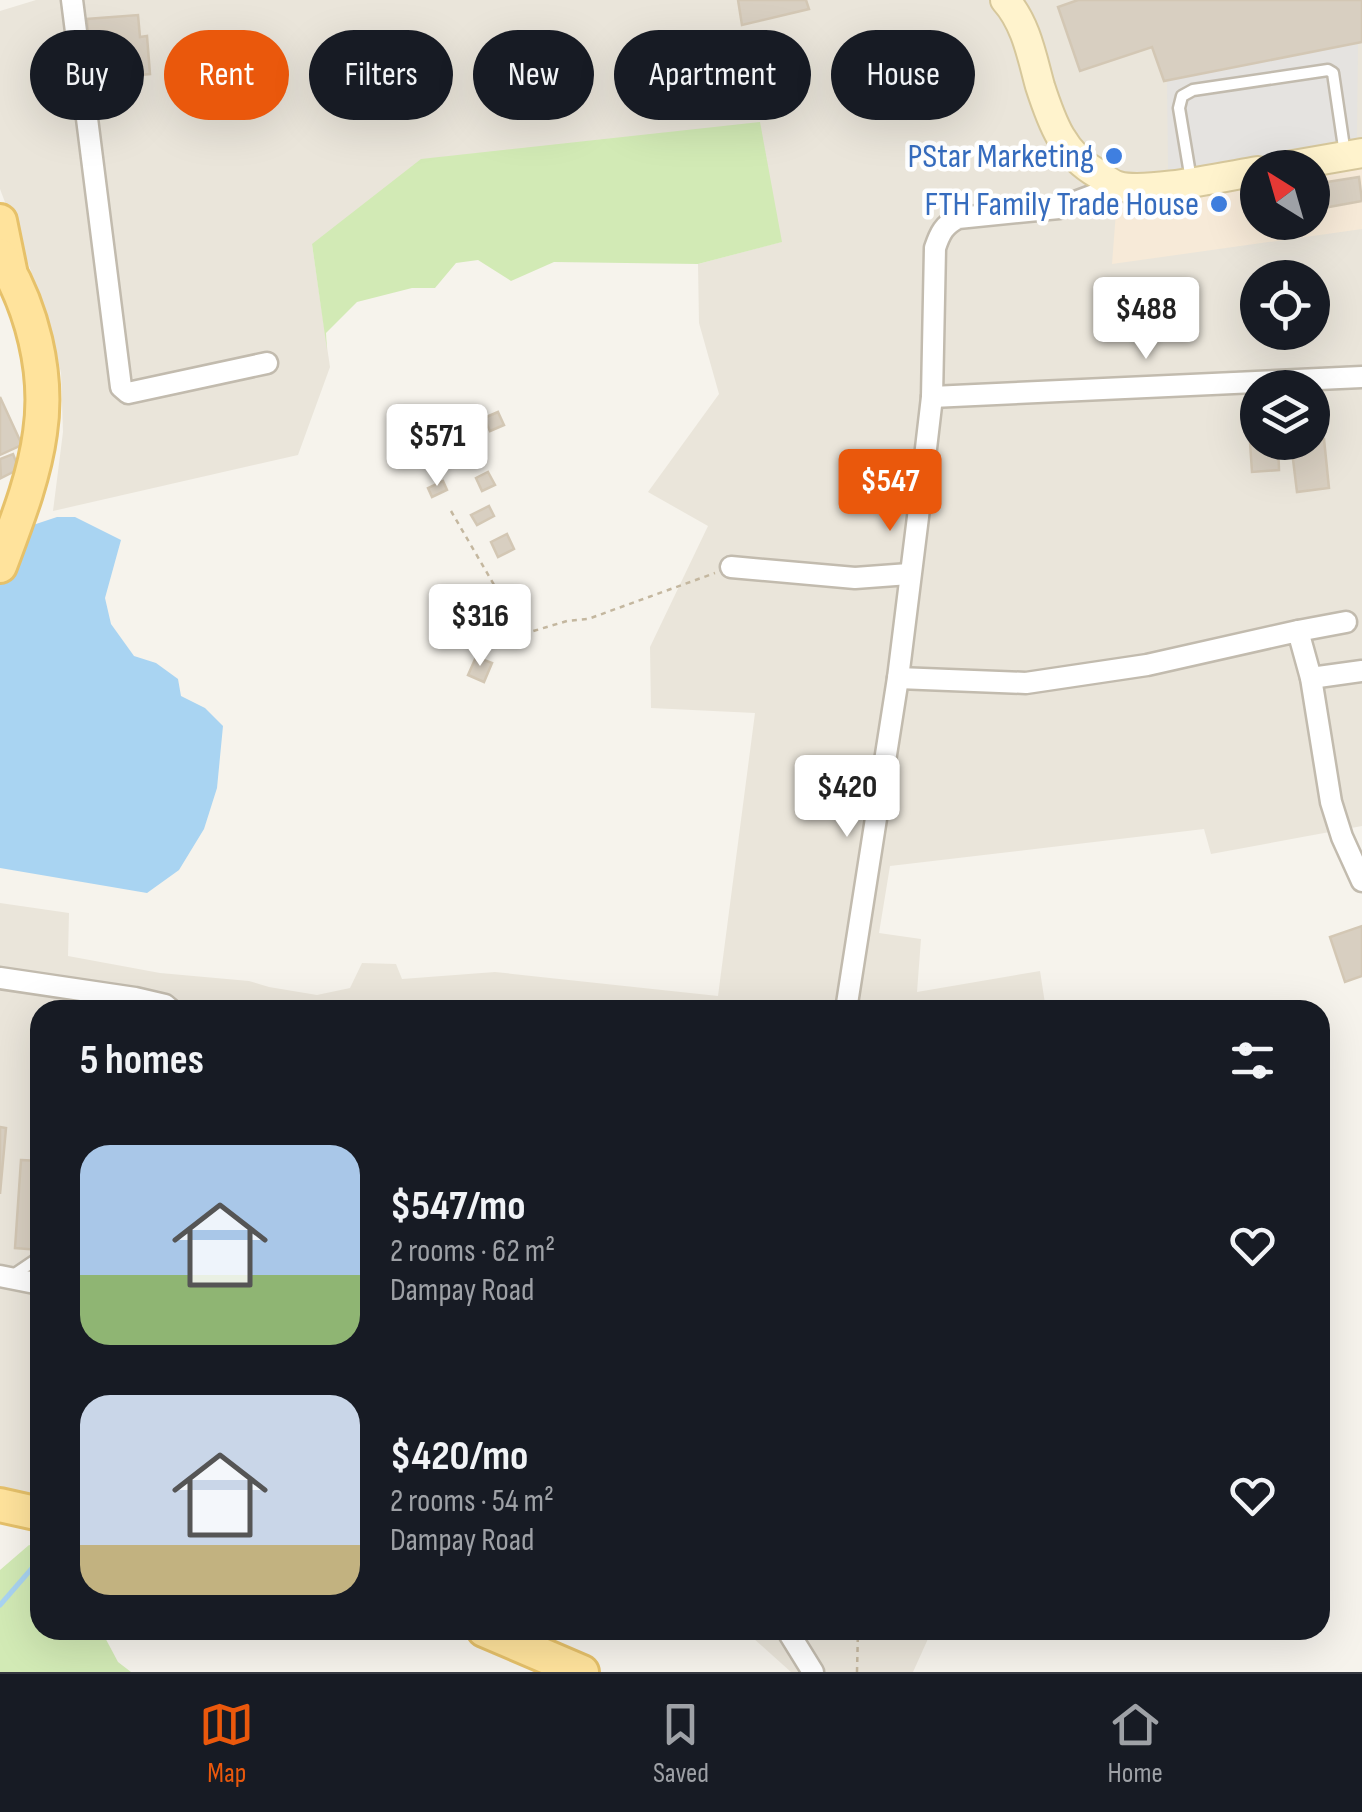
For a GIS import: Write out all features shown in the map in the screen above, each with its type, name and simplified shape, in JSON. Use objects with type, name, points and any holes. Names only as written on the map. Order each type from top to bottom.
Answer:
[{"type":"main road","points":[[1010,3],[1025,35],[1051,120],[1063,144],[1082,166],[1118,186],[1146,187],[1240,173]]},
{"type":"main road","points":[[0,222],[5,263],[36,341],[42,398],[40,432],[30,476],[0,566]]},
{"type":"main road","points":[[0,1505],[30,1512]]},
{"type":"main road","points":[[507,1640],[582,1672]]},
{"type":"street","points":[[72,0],[120,387],[128,393],[267,363]]},
{"type":"street","points":[[848,1000],[898,678],[932,397],[936,248],[940,235],[947,224],[958,218],[1059,208],[1118,186]]},
{"type":"street","points":[[932,397],[1362,378]]},
{"type":"street","points":[[731,567],[855,578],[910,574]]},
{"type":"street","points":[[898,678],[1026,682],[1147,665],[1346,622]]},
{"type":"street","points":[[1298,630],[1311,678],[1331,802],[1362,881]]},
{"type":"street","points":[[1311,678],[1362,671]]},
{"type":"street","points":[[0,978],[144,1000]]},
{"type":"street","points":[[4,1277],[30,1282]]},
{"type":"street","points":[[794,1640],[813,1672]]},
{"type":"lane","points":[[1191,181],[1178,108],[1182,96],[1193,90],[1328,70],[1332,72],[1354,154]]},
{"type":"lane","points":[[4,1277],[30,1263]]},
{"type":"path","points":[[451,511],[502,602],[518,626],[530,632],[588,619],[731,567]]},
{"type":"path","points":[[857,1672],[858,1640]]},
{"type":"shaded area","points":[[36,0],[1362,0],[1362,826],[1211,854],[1204,829],[890,866],[879,933],[921,939],[917,992],[1040,971],[1044,1000],[30,1000],[30,1502],[0,1495],[0,903],[69,913],[68,956],[160,973],[249,981],[317,995],[350,988],[362,963],[396,964],[402,979],[495,972],[718,996],[755,713],[651,708],[650,647],[708,526],[648,492],[719,394],[699,323],[698,264],[781,242],[312,244],[330,367],[298,455],[53,511],[63,432],[61,373],[48,316],[0,189],[0,11]]},
{"type":"shaded area","points":[[1358,44],[1357,140],[1300,150],[1240,150],[1240,160],[1168,173],[1167,79]]},
{"type":"shaded area","points":[[1362,154],[1362,229],[1330,233],[1330,163]]},
{"type":"shaded area","points":[[1240,173],[1240,240],[1283,240],[1112,264],[1118,186]]},
{"type":"shaded area","points":[[755,1640],[927,1640],[913,1672],[791,1672]]},
{"type":"green space","points":[[760,122],[782,242],[698,264],[554,262],[511,281],[478,260],[456,263],[435,288],[412,288],[357,302],[326,333],[327,350],[312,244],[421,159]]},
{"type":"green space","points":[[30,1545],[30,1640],[106,1640],[118,1662],[131,1672],[0,1672],[0,1570]]},
{"type":"water","points":[[57,517],[75,517],[121,540],[105,598],[111,624],[134,656],[156,663],[178,679],[181,696],[205,708],[223,726],[217,788],[204,829],[179,870],[147,893],[0,868],[0,536]]},
{"type":"building","points":[[738,0],[806,0],[809,9],[742,25]]},
{"type":"building","points":[[1078,0],[1362,0],[1362,42],[1164,81],[1152,47],[1080,71],[1058,7]]},
{"type":"building","points":[[138,15],[139,30],[88,30],[87,19]]},
{"type":"building","points":[[147,36],[150,74],[144,75]]},
{"type":"building","points":[[1359,177],[1362,201],[1330,207],[1330,182]]},
{"type":"building","points":[[0,397],[22,445],[0,455]]},
{"type":"building","points":[[498,412],[504,425],[490,431],[484,418]]},
{"type":"building","points":[[474,414],[482,432],[462,441],[458,431],[443,438],[440,429]]},
{"type":"building","points":[[13,454],[19,469],[1,478],[0,459]]},
{"type":"building","points":[[1251,460],[1279,460],[1279,470],[1252,472]]},
{"type":"building","points":[[1293,460],[1326,460],[1329,488],[1297,492]]},
{"type":"building","points":[[488,472],[495,485],[482,491],[476,478]]},
{"type":"building","points":[[443,481],[447,490],[432,497],[428,488]]},
{"type":"building","points":[[489,506],[494,516],[477,525],[471,515]]},
{"type":"building","points":[[507,534],[514,549],[498,557],[491,542]]},
{"type":"building","points":[[476,657],[492,663],[484,682],[468,675]]},
{"type":"building","points":[[1362,926],[1362,976],[1345,982],[1330,937]]},
{"type":"building","points":[[0,1127],[6,1128],[0,1194]]},
{"type":"building","points":[[21,1160],[30,1160],[30,1249],[15,1248]]},
{"type":"waterway","points":[[0,1605],[30,1570]]},
{"type":"place","name":"PStar Marketing","points":[[1114,156]]},
{"type":"place","name":"FTH Family Trade House","points":[[1219,204]]}]
